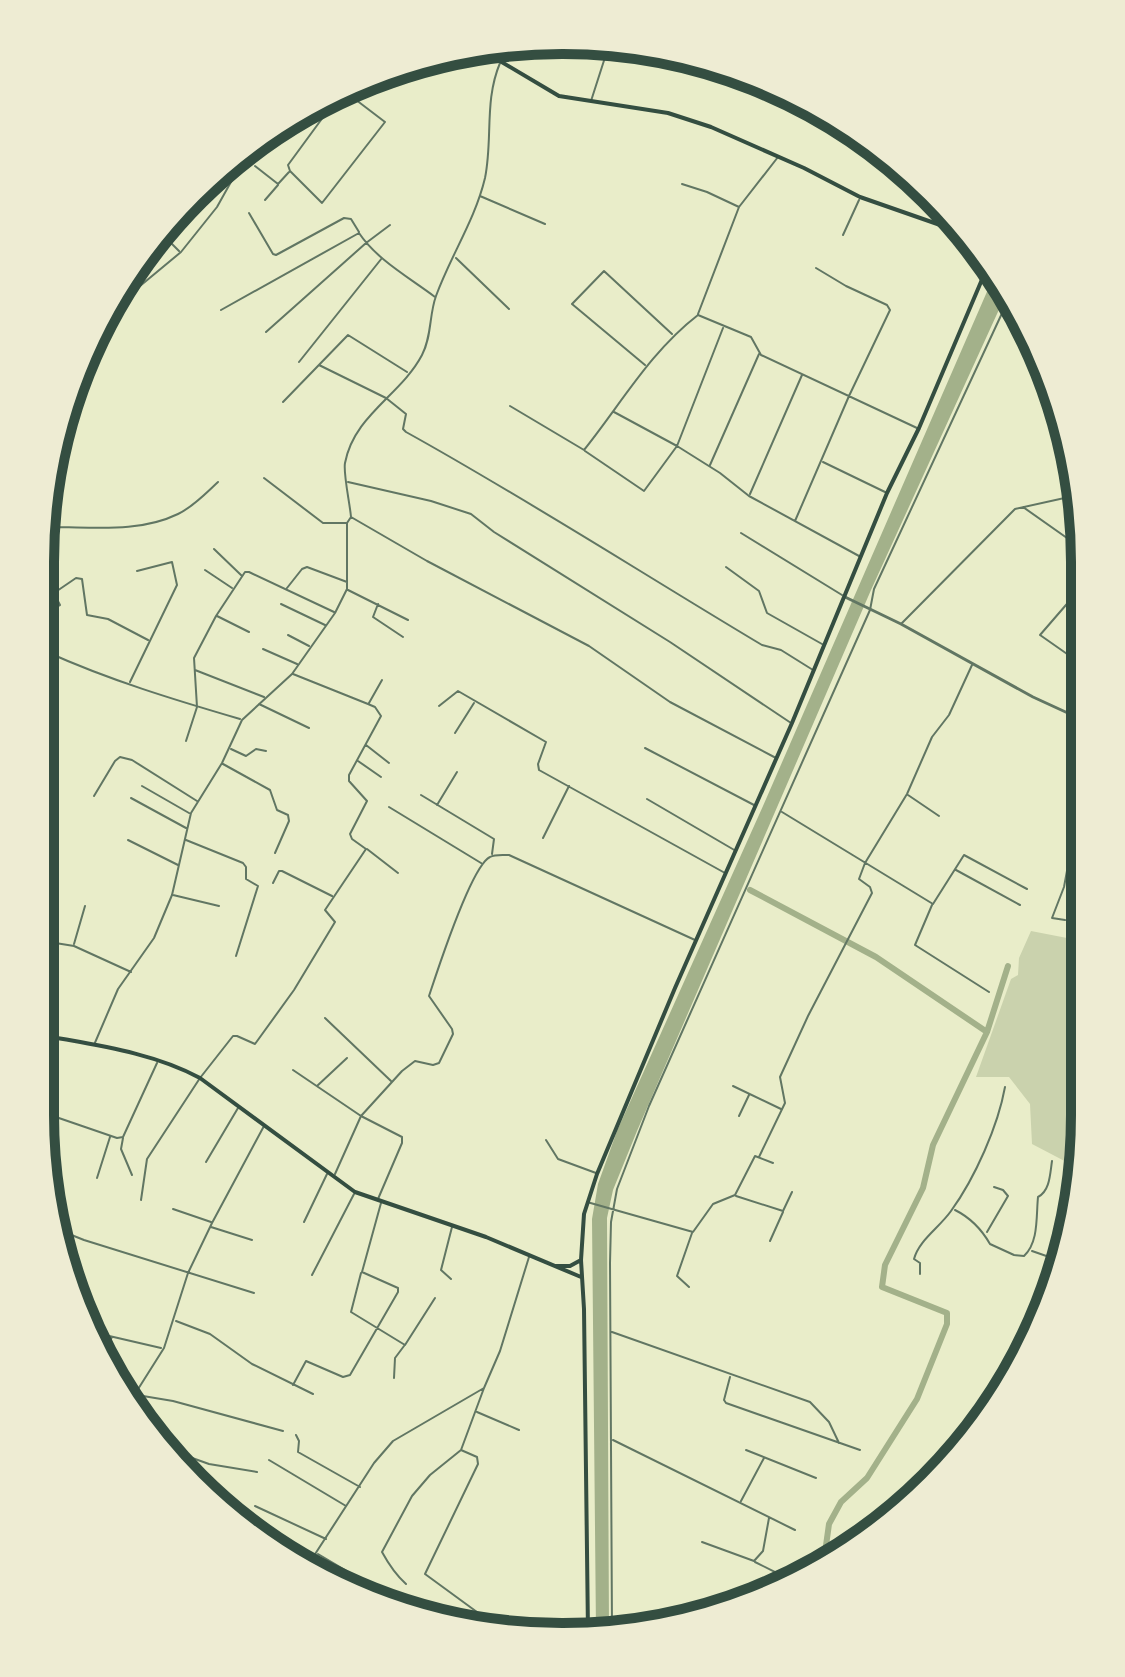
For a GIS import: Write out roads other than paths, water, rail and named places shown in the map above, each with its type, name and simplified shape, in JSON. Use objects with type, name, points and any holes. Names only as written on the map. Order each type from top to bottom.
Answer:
[{"type":"main road","points":[[494,58],[559,96],[668,113],[711,127],[860,197],[947,230]]},
{"type":"main road","points":[[588,1622],[581,1260],[597,1174],[777,759],[887,493],[919,428],[983,277]]},
{"type":"main road","points":[[54,1037],[174,1064],[200,1078],[355,1192],[452,1224],[581,1277]]},
{"type":"main road","points":[[554,1266],[570,1266],[581,1260]]},
{"type":"street","points":[[591,102],[606,56]]},
{"type":"street","points":[[94,1045],[118,989],[154,938],[172,895],[191,813],[222,763],[242,720],[292,674],[335,613],[347,589],[347,523],[351,517],[344,466],[351,444],[370,413],[408,373],[428,341],[435,297],[467,233],[485,175],[490,93],[500,62]]},
{"type":"street","points":[[326,112],[289,161],[290,171],[322,203],[385,122],[355,99]]},
{"type":"street","points":[[584,450],[673,334],[698,315],[739,207],[779,157]]},
{"type":"street","points":[[255,166],[278,184]]},
{"type":"street","points":[[265,200],[290,171]]},
{"type":"street","points":[[140,286],[181,252],[217,207],[236,173]]},
{"type":"street","points":[[682,184],[739,207]]},
{"type":"street","points":[[479,195],[545,224]]},
{"type":"street","points":[[843,235],[860,197]]},
{"type":"street","points":[[249,213],[276,255],[344,218],[351,219],[366,243],[435,297]]},
{"type":"street","points":[[266,332],[390,225]]},
{"type":"street","points":[[221,310],[359,233]]},
{"type":"street","points":[[169,241],[181,252]]},
{"type":"street","points":[[299,362],[383,257]]},
{"type":"street","points":[[455,257],[509,309]]},
{"type":"street","points":[[795,521],[890,310],[887,305],[816,268]]},
{"type":"street","points":[[647,366],[572,304],[604,271],[673,334]]},
{"type":"street","points":[[612,1621],[610,1263],[612,1209],[619,1181],[649,1106],[870,610],[874,589],[1004,309]]},
{"type":"street","points":[[698,315],[751,337],[760,353],[919,428]]},
{"type":"street","points":[[510,406],[584,450],[644,491],[677,446],[724,326]]},
{"type":"street","points":[[283,402],[348,335],[408,373]]},
{"type":"street","points":[[710,467],[760,353]]},
{"type":"street","points":[[319,365],[386,398],[406,414],[403,429],[406,432],[507,488],[762,645],[781,650],[814,671]]},
{"type":"street","points":[[749,496],[802,374]]},
{"type":"street","points":[[613,411],[677,446],[749,496],[861,557]]},
{"type":"street","points":[[821,461],[887,493]]},
{"type":"street","points":[[264,478],[323,523],[347,523]]},
{"type":"street","points":[[55,527],[135,527],[156,523],[181,513],[218,482]]},
{"type":"street","points":[[348,482],[431,501],[471,514],[494,532],[792,723]]},
{"type":"street","points":[[901,624],[1007,516],[1022,507],[1067,497]]},
{"type":"street","points":[[1022,507],[1070,540]]},
{"type":"street","points":[[351,517],[427,561],[589,646],[670,702],[777,759]]},
{"type":"street","points":[[741,533],[845,597],[1071,714]]},
{"type":"street","points":[[214,549],[242,576]]},
{"type":"street","points":[[130,683],[177,585],[172,562],[137,571]]},
{"type":"street","points":[[287,588],[307,567],[348,583]]},
{"type":"street","points":[[726,567],[759,591],[767,613],[824,646]]},
{"type":"street","points":[[205,570],[233,589]]},
{"type":"street","points":[[186,741],[197,707],[194,658],[242,576],[249,572],[335,613]]},
{"type":"street","points":[[54,608],[60,605],[54,593],[76,578],[82,579],[87,615],[108,619],[149,640]]},
{"type":"street","points":[[347,589],[408,620]]},
{"type":"street","points":[[1070,656],[1040,635],[1071,599]]},
{"type":"street","points":[[281,604],[325,625]]},
{"type":"street","points":[[378,604],[373,617],[403,637]]},
{"type":"street","points":[[216,616],[249,632]]},
{"type":"street","points":[[288,635],[310,647]]},
{"type":"street","points":[[263,649],[298,665]]},
{"type":"street","points":[[54,655],[77,666],[242,720]]},
{"type":"street","points":[[759,1157],[785,1103],[780,1077],[872,893],[870,887],[859,879],[865,863],[907,794],[932,737],[949,715],[973,664]]},
{"type":"street","points":[[193,669],[265,697]]},
{"type":"street","points":[[292,674],[375,707],[381,716],[349,775],[349,781],[367,801],[350,834],[352,839],[398,873]]},
{"type":"street","points":[[368,704],[382,680]]},
{"type":"street","points":[[439,706],[458,691],[546,742],[538,764],[539,770],[726,874]]},
{"type":"street","points":[[455,733],[475,701]]},
{"type":"street","points":[[258,704],[309,728]]},
{"type":"street","points":[[365,745],[389,763]]},
{"type":"street","points":[[228,748],[246,756],[256,749],[266,751]]},
{"type":"street","points":[[645,748],[755,806]]},
{"type":"street","points":[[94,796],[120,757],[132,760],[198,802]]},
{"type":"street","points":[[357,760],[381,777]]},
{"type":"street","points":[[222,763],[270,790],[277,810],[288,815],[289,821],[275,853]]},
{"type":"street","points":[[437,806],[457,772]]},
{"type":"street","points":[[142,786],[191,813]]},
{"type":"street","points":[[543,838],[569,786]]},
{"type":"street","points":[[907,794],[939,816]]},
{"type":"street","points":[[421,795],[494,839],[492,855]]},
{"type":"street","points":[[131,798],[187,829]]},
{"type":"street","points":[[647,799],[736,851]]},
{"type":"street","points":[[389,807],[482,863]]},
{"type":"street","points":[[781,811],[933,904]]},
{"type":"street","points":[[128,840],[179,865]]},
{"type":"street","points":[[186,840],[243,863],[246,879],[258,886],[236,956]]},
{"type":"street","points":[[141,1200],[147,1159],[200,1078],[235,1035],[253,1044],[258,1042],[334,924],[334,919],[325,910],[366,849]]},
{"type":"street","points":[[1065,920],[1052,918],[1064,887],[1071,849]]},
{"type":"street","points":[[333,1178],[361,1116],[392,1082],[410,1063],[439,1063],[453,1034],[429,996],[457,917],[482,863],[492,855],[509,855],[696,940]]},
{"type":"street","points":[[989,992],[915,945],[933,904],[964,855],[1027,889]]},
{"type":"street","points":[[955,870],[1020,905]]},
{"type":"street","points":[[273,883],[282,871],[333,897]]},
{"type":"street","points":[[172,895],[219,906]]},
{"type":"street","points":[[74,946],[85,906]]},
{"type":"street","points":[[54,943],[74,946],[131,972]]},
{"type":"street","points":[[325,1018],[392,1082]]},
{"type":"street","points":[[317,1087],[347,1058]]},
{"type":"street","points":[[132,1175],[121,1149],[123,1137],[158,1060]]},
{"type":"street","points":[[293,1070],[361,1116],[402,1137],[379,1201],[351,1312],[405,1345]]},
{"type":"street","points":[[733,1086],[782,1109]]},
{"type":"street","points":[[920,1274],[920,1263],[914,1259],[917,1248],[953,1209],[989,1142],[1001,1111],[1005,1087]]},
{"type":"street","points":[[739,1116],[749,1093]]},
{"type":"street","points":[[206,1162],[238,1107]]},
{"type":"street","points":[[54,1116],[110,1136],[123,1137]]},
{"type":"street","points":[[137,1392],[164,1348],[188,1273],[264,1125]]},
{"type":"street","points":[[97,1178],[110,1136]]},
{"type":"street","points":[[546,1140],[558,1159],[597,1174]]},
{"type":"street","points":[[689,1287],[677,1276],[693,1232],[713,1204],[735,1195],[755,1156],[773,1163]]},
{"type":"street","points":[[953,1209],[968,1216],[986,1233],[990,1244],[1024,1256],[1030,1250],[1038,1197],[1048,1186],[1052,1161]]},
{"type":"street","points":[[304,1222],[327,1174]]},
{"type":"street","points":[[986,1233],[1008,1196],[994,1187]]},
{"type":"street","points":[[312,1275],[355,1192]]},
{"type":"street","points":[[770,1241],[792,1192]]},
{"type":"street","points":[[735,1195],[783,1211]]},
{"type":"street","points":[[590,1203],[693,1232]]},
{"type":"street","points":[[173,1209],[212,1223]]},
{"type":"street","points":[[451,1279],[441,1270],[452,1224]]},
{"type":"street","points":[[210,1227],[252,1240]]},
{"type":"street","points":[[68,1233],[254,1293]]},
{"type":"street","points":[[1030,1250],[1050,1257]]},
{"type":"street","points":[[406,1584],[394,1573],[382,1552],[412,1496],[430,1475],[461,1450],[500,1351],[529,1256]]},
{"type":"street","points":[[293,1385],[306,1361],[347,1377],[399,1290],[362,1272]]},
{"type":"street","points":[[394,1378],[395,1358],[435,1298]]},
{"type":"street","points":[[175,1320],[210,1334],[252,1364],[313,1394]]},
{"type":"street","points":[[611,1332],[810,1402],[829,1422],[839,1443]]},
{"type":"street","points":[[104,1335],[164,1348]]},
{"type":"street","points":[[108,1343],[112,1337]]},
{"type":"street","points":[[730,1376],[724,1400],[726,1403],[860,1450]]},
{"type":"street","points":[[313,1558],[393,1441],[484,1388]]},
{"type":"street","points":[[139,1396],[173,1401],[283,1431]]},
{"type":"street","points":[[477,1412],[519,1430]]},
{"type":"street","points":[[296,1435],[298,1452],[360,1487]]},
{"type":"street","points":[[612,1439],[795,1530]]},
{"type":"street","points":[[461,1450],[477,1457],[478,1464],[425,1574],[483,1617]]},
{"type":"street","points":[[746,1450],[816,1478]]},
{"type":"street","points":[[185,1455],[209,1464],[257,1472]]},
{"type":"street","points":[[740,1502],[764,1458]]},
{"type":"street","points":[[269,1460],[347,1507]]},
{"type":"street","points":[[255,1506],[327,1540]]},
{"type":"street","points":[[754,1561],[763,1551],[769,1517]]},
{"type":"street","points":[[702,1542],[780,1574]]},
{"type":"street","points":[[317,1553],[362,1581]]},
{"type":"waterway","points":[[750,890],[876,957],[987,1032]]},
{"type":"waterway","points":[[825,1550],[829,1524],[841,1502],[867,1478],[917,1399],[947,1324],[947,1313],[882,1287],[885,1265],[923,1188],[933,1145],[987,1032],[1008,966]]}]
